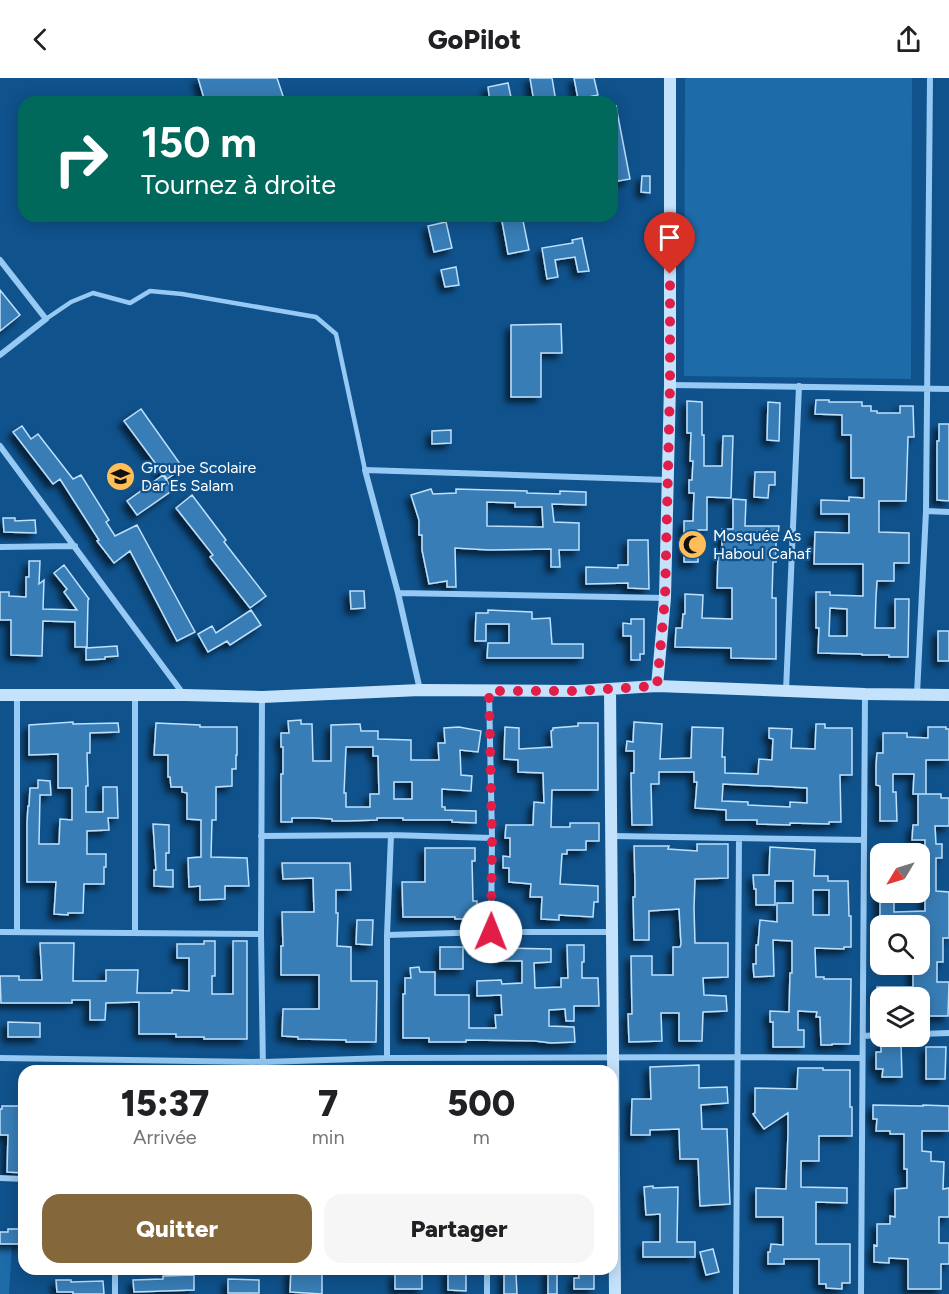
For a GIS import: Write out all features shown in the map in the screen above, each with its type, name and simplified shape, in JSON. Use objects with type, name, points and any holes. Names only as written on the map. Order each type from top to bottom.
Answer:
[{"type":"street","points":[[657,686],[665,598],[670,385],[670,78]]},
{"type":"street","points":[[917,694],[926,511],[930,78]]},
{"type":"street","points":[[0,260],[46,319],[0,355]]},
{"type":"street","points":[[670,385],[949,389]]},
{"type":"street","points":[[786,692],[799,386]]},
{"type":"street","points":[[0,446],[185,695]]},
{"type":"street","points":[[420,690],[398,593],[365,470],[667,480]]},
{"type":"street","points":[[926,511],[949,512]]},
{"type":"street","points":[[0,547],[75,546]]},
{"type":"street","points":[[398,593],[665,598]]},
{"type":"street","points":[[0,695],[262,697],[420,690],[576,691],[657,686],[786,692],[949,695]]},
{"type":"street","points":[[610,689],[613,1065]]},
{"type":"street","points":[[489,691],[491,932]]},
{"type":"street","points":[[861,1294],[865,694]]},
{"type":"street","points":[[17,695],[17,932]]},
{"type":"street","points":[[135,696],[135,933]]},
{"type":"street","points":[[262,697],[261,934],[264,1065]]},
{"type":"street","points":[[261,836],[391,835],[492,838]]},
{"type":"street","points":[[387,1058],[387,934],[391,835]]},
{"type":"street","points":[[611,836],[864,840]]},
{"type":"street","points":[[736,1294],[739,838]]},
{"type":"street","points":[[0,932],[261,934]]},
{"type":"street","points":[[387,934],[612,932]]},
{"type":"street","points":[[930,1034],[949,1033]]},
{"type":"street","points":[[863,1036],[870,1036]]},
{"type":"street","points":[[0,1058],[264,1062],[387,1058],[862,1058]]},
{"type":"street","points":[[0,1178],[18,1179]]},
{"type":"street","points":[[115,1275],[115,1294]]},
{"type":"street","points":[[487,1275],[487,1294]]},
{"type":"street","points":[[615,1275],[615,1294]]},
{"type":"lane","points":[[46,319],[71,302],[93,293],[130,303],[150,291],[182,294],[316,317],[336,334],[365,470]]},
{"type":"shaded area","points":[[685,78],[912,78],[911,379],[684,376]]},
{"type":"shaded area","points":[[0,1246],[12,1246],[9,1294],[0,1294]]},
{"type":"building","points":[[198,78],[277,78],[283,96],[203,96]]},
{"type":"building","points":[[530,78],[552,78],[555,96],[533,96]]},
{"type":"building","points":[[574,78],[594,78],[598,95],[577,96]]},
{"type":"building","points":[[508,83],[511,96],[489,96],[488,87]]},
{"type":"building","points":[[618,116],[630,179],[618,181]]},
{"type":"building","points":[[642,176],[650,176],[650,193],[641,192]]},
{"type":"building","points":[[446,222],[452,248],[434,252],[428,226]]},
{"type":"building","points":[[502,222],[523,222],[529,250],[508,254]]},
{"type":"building","points":[[582,238],[589,271],[578,272],[575,257],[555,260],[558,277],[547,279],[542,248],[573,243],[572,240]]},
{"type":"building","points":[[456,267],[459,285],[445,287],[441,270]]},
{"type":"building","points":[[0,290],[20,315],[0,331]]},
{"type":"building","points":[[561,324],[562,353],[541,353],[541,397],[511,397],[511,325]]},
{"type":"building","points":[[816,400],[862,402],[862,406],[871,406],[871,411],[877,411],[877,413],[900,413],[900,406],[913,406],[914,437],[908,437],[906,501],[879,501],[879,532],[909,533],[909,563],[894,563],[894,581],[877,581],[875,628],[895,628],[895,599],[909,599],[908,657],[818,653],[819,628],[816,628],[816,592],[830,592],[830,595],[863,596],[863,564],[814,564],[815,532],[849,533],[849,514],[821,514],[821,500],[849,501],[849,497],[864,498],[864,478],[851,478],[851,435],[842,435],[842,415],[815,414]],"holes":[[[830,608],[847,609],[847,636],[829,636]]]},
{"type":"building","points":[[687,401],[702,402],[704,466],[722,466],[723,436],[733,436],[731,498],[707,497],[707,530],[698,530],[698,562],[684,562],[684,521],[693,521],[694,493],[689,493],[693,461],[690,461],[691,433],[687,433]]},
{"type":"building","points":[[768,402],[780,403],[779,441],[767,440]]},
{"type":"building","points":[[141,409],[183,468],[167,479],[124,421]]},
{"type":"building","points":[[939,424],[949,424],[949,501],[937,500]]},
{"type":"building","points":[[22,426],[31,439],[38,434],[73,479],[81,475],[109,520],[106,522],[115,536],[137,525],[195,632],[177,641],[130,551],[114,563],[97,541],[99,540],[60,479],[53,484],[13,432]]},
{"type":"building","points":[[451,430],[451,443],[432,444],[432,431]]},
{"type":"building","points":[[755,472],[775,472],[775,485],[769,485],[768,498],[754,497]]},
{"type":"building","points":[[163,475],[173,490],[137,515],[127,501]]},
{"type":"building","points":[[431,489],[433,494],[456,493],[456,489],[560,494],[560,491],[586,492],[586,505],[552,504],[554,522],[579,523],[579,550],[559,550],[560,567],[551,567],[551,549],[455,548],[456,587],[447,587],[447,581],[429,584],[422,550],[422,535],[419,535],[419,520],[411,495]],"holes":[[[487,502],[515,503],[515,507],[542,507],[543,527],[487,526]]]},
{"type":"building","points":[[192,495],[226,540],[224,542],[266,596],[250,608],[210,557],[213,555],[176,508]]},
{"type":"building","points":[[733,499],[746,500],[745,526],[779,526],[778,535],[776,535],[776,562],[773,562],[772,598],[776,598],[776,659],[731,658],[731,648],[675,647],[676,628],[682,628],[683,614],[685,614],[685,594],[703,595],[702,618],[732,619],[732,588],[717,588],[718,555],[722,555],[722,529],[733,529]]},
{"type":"building","points":[[3,518],[15,518],[15,521],[35,520],[36,533],[4,532]]},
{"type":"building","points":[[628,540],[648,540],[649,589],[628,588],[628,583],[586,584],[586,567],[618,568],[618,565],[628,565]]},
{"type":"building","points":[[29,561],[40,561],[39,584],[44,580],[43,609],[77,610],[64,592],[67,589],[54,573],[64,565],[89,599],[87,647],[75,647],[75,622],[43,621],[42,656],[11,655],[11,620],[0,620],[0,592],[9,592],[9,596],[26,597]]},
{"type":"building","points":[[350,591],[364,591],[365,608],[351,609]]},
{"type":"building","points":[[251,610],[261,625],[230,645],[227,641],[208,652],[198,634],[212,626],[216,633]]},
{"type":"building","points":[[488,610],[532,612],[532,619],[550,618],[552,644],[583,644],[583,658],[487,658],[488,643],[509,643],[509,624],[486,624],[486,641],[475,641],[476,613],[488,613]]},
{"type":"building","points":[[631,619],[644,619],[644,654],[640,654],[640,660],[631,660],[631,636],[623,636],[623,623],[631,624]]},
{"type":"building","points":[[938,631],[949,631],[949,661],[938,661]]},
{"type":"building","points":[[117,646],[118,656],[86,660],[86,648]]},
{"type":"building","points":[[301,720],[301,724],[312,724],[313,761],[331,761],[331,725],[360,724],[361,731],[378,731],[378,739],[411,740],[411,760],[439,760],[438,743],[445,743],[444,728],[459,727],[481,731],[478,752],[460,750],[461,775],[472,776],[471,791],[442,789],[442,807],[445,807],[445,810],[476,811],[476,823],[452,822],[452,820],[403,820],[403,818],[332,821],[332,819],[292,818],[292,822],[281,822],[283,747],[281,747],[281,733],[289,733],[288,721]],"holes":[[[346,747],[373,747],[373,756],[378,756],[379,794],[370,794],[370,807],[346,807],[346,793],[344,793]],[[394,782],[412,782],[412,799],[394,799]]]},
{"type":"building","points":[[73,722],[73,724],[118,723],[119,732],[90,733],[90,753],[87,753],[86,812],[103,812],[103,787],[117,787],[118,818],[108,818],[109,830],[87,831],[87,854],[106,854],[104,884],[84,884],[83,913],[68,913],[68,915],[54,914],[56,882],[27,882],[27,823],[30,788],[38,788],[38,780],[50,781],[51,795],[40,795],[39,844],[59,844],[60,819],[72,820],[72,788],[58,788],[58,754],[29,755],[29,725]]},
{"type":"building","points":[[634,722],[662,724],[660,759],[691,758],[692,727],[723,728],[722,757],[725,757],[725,773],[758,774],[759,759],[772,760],[773,739],[769,738],[769,728],[792,729],[791,748],[815,749],[816,724],[825,724],[825,728],[852,728],[852,775],[840,775],[841,822],[790,823],[790,825],[757,824],[757,820],[726,820],[726,810],[695,808],[697,782],[694,782],[694,772],[659,772],[659,784],[651,784],[652,825],[632,825],[631,773],[634,773],[634,751],[626,751],[627,741],[633,742]],"holes":[[[723,784],[807,788],[807,803],[790,802],[790,807],[722,801]]]},
{"type":"building","points":[[156,723],[200,725],[200,727],[237,727],[236,769],[232,769],[232,786],[216,787],[216,820],[212,820],[211,857],[247,858],[249,886],[225,886],[225,899],[200,900],[200,886],[189,887],[188,858],[201,857],[201,820],[187,819],[187,793],[182,792],[182,787],[171,787],[170,777],[168,777],[168,755],[154,755]]},
{"type":"building","points":[[578,723],[598,723],[598,790],[552,790],[551,827],[570,827],[570,823],[599,823],[599,841],[586,841],[586,850],[567,850],[567,854],[562,854],[560,884],[598,886],[598,902],[594,902],[593,917],[559,915],[559,920],[541,919],[542,897],[530,897],[531,884],[509,882],[509,868],[503,868],[503,856],[510,857],[510,838],[505,838],[506,825],[533,825],[534,802],[544,803],[543,773],[518,772],[518,760],[504,759],[505,727],[519,728],[519,749],[552,747],[551,731],[553,728],[578,726]]},
{"type":"building","points":[[928,727],[949,729],[949,760],[926,760],[926,794],[913,794],[914,774],[893,774],[897,821],[880,821],[880,786],[876,785],[876,765],[877,753],[883,753],[883,733],[907,733],[907,737],[928,738]]},
{"type":"building","points":[[918,794],[941,794],[941,798],[949,798],[949,826],[935,826],[936,844],[942,844],[942,858],[936,858],[936,891],[949,892],[949,938],[943,938],[943,962],[937,962],[937,982],[949,982],[948,1016],[930,1016],[930,987],[913,987],[913,975],[930,975],[930,915],[880,915],[880,903],[894,903],[894,912],[925,911],[925,903],[930,903],[930,843],[925,843],[925,840],[912,840],[913,825],[918,825]]},
{"type":"building","points":[[153,824],[169,825],[169,853],[166,853],[166,870],[173,870],[173,887],[154,886],[154,870],[156,870]]},
{"type":"building","points":[[697,844],[728,844],[728,878],[695,879],[694,908],[695,943],[728,943],[728,977],[703,978],[704,995],[726,996],[727,1011],[703,1012],[702,1041],[679,1041],[679,1013],[661,1013],[662,1041],[629,1042],[628,1014],[632,1014],[631,956],[652,956],[652,975],[673,975],[673,947],[680,947],[681,944],[679,909],[649,911],[649,940],[634,940],[634,846],[669,846],[668,849],[697,851]]},
{"type":"building","points":[[770,847],[815,850],[814,876],[828,876],[828,881],[848,881],[851,947],[844,947],[844,949],[815,948],[816,977],[851,979],[850,1044],[821,1045],[820,1017],[816,1017],[817,1012],[798,1011],[798,1030],[804,1030],[804,1047],[773,1047],[773,1022],[770,1022],[770,1011],[789,1012],[792,941],[773,940],[774,976],[754,977],[753,964],[756,964],[760,920],[777,922],[777,903],[793,903],[793,881],[775,881],[775,905],[756,905],[753,875],[769,875]],"holes":[[[813,890],[829,890],[829,915],[813,915]]]},
{"type":"building","points":[[425,848],[475,848],[475,861],[472,861],[473,901],[477,901],[477,919],[403,917],[402,882],[425,882]]},
{"type":"building","points":[[282,863],[350,863],[351,890],[336,890],[337,946],[351,947],[351,981],[377,981],[376,1042],[298,1039],[298,1037],[282,1036],[283,1009],[319,1009],[319,975],[281,975],[282,912],[314,912],[313,878],[283,879]]},
{"type":"building","points":[[357,920],[373,920],[372,945],[356,944]]},
{"type":"building","points":[[204,941],[215,941],[215,976],[212,976],[212,994],[233,994],[233,941],[247,941],[247,1039],[204,1039],[204,1037],[176,1037],[176,1034],[139,1034],[139,1002],[106,1003],[105,1020],[90,1020],[90,1000],[72,1000],[72,1003],[1,1003],[0,976],[19,976],[19,980],[42,980],[40,943],[74,943],[73,981],[106,981],[106,970],[138,970],[137,993],[172,993],[172,990],[189,991],[189,958],[177,958],[177,944],[204,944]]},
{"type":"building","points":[[567,945],[584,945],[582,978],[598,978],[599,1006],[574,1006],[574,1021],[566,1021],[565,1009],[549,1010],[549,1026],[574,1027],[575,1042],[466,1040],[466,1042],[429,1042],[429,1038],[403,1038],[403,994],[405,994],[405,978],[411,978],[410,968],[419,967],[420,972],[435,972],[435,995],[469,995],[469,1028],[496,1028],[495,1015],[502,1015],[501,995],[477,996],[477,981],[501,980],[502,984],[522,983],[522,961],[500,961],[500,948],[551,949],[551,962],[534,963],[535,988],[561,987],[561,978],[568,978]]},
{"type":"building","points":[[440,947],[463,947],[463,969],[440,969]]},
{"type":"building","points":[[8,1022],[40,1023],[40,1037],[8,1037]]},
{"type":"building","points":[[881,1047],[901,1047],[902,1077],[882,1077],[883,1069],[876,1069],[876,1052],[881,1052]]},
{"type":"building","points":[[926,1047],[946,1047],[945,1079],[926,1079]]},
{"type":"building","points":[[699,1065],[699,1088],[727,1087],[728,1103],[701,1105],[702,1129],[727,1129],[730,1204],[700,1206],[698,1159],[680,1159],[679,1129],[650,1130],[650,1135],[631,1135],[632,1099],[651,1099],[650,1067]]},
{"type":"building","points":[[798,1068],[850,1070],[852,1136],[819,1136],[819,1161],[801,1161],[801,1187],[847,1188],[847,1203],[816,1202],[816,1244],[850,1244],[850,1283],[842,1283],[842,1289],[826,1288],[826,1284],[819,1284],[819,1259],[784,1259],[784,1264],[768,1264],[771,1244],[783,1245],[783,1217],[756,1217],[756,1188],[786,1189],[788,1113],[764,1129],[753,1114],[755,1113],[755,1088],[797,1089]]},
{"type":"building","points":[[873,1105],[949,1106],[949,1131],[922,1131],[922,1151],[931,1152],[931,1161],[944,1162],[943,1189],[949,1188],[949,1217],[939,1217],[939,1243],[949,1243],[949,1264],[941,1264],[941,1289],[908,1289],[908,1259],[889,1258],[889,1263],[874,1262],[877,1224],[890,1224],[890,1216],[895,1217],[895,1189],[907,1188],[907,1169],[904,1169],[904,1134],[876,1131],[877,1119],[873,1119]]},
{"type":"building","points":[[2,1106],[18,1106],[18,1173],[7,1172],[8,1135],[0,1135],[0,1109]]},
{"type":"building","points":[[653,1186],[653,1188],[678,1187],[677,1242],[695,1242],[695,1257],[643,1257],[643,1242],[660,1242],[660,1214],[646,1215],[644,1187]]},
{"type":"building","points":[[8,1229],[18,1229],[18,1244],[0,1244],[0,1232],[8,1232]]},
{"type":"building","points":[[713,1249],[719,1272],[706,1275],[700,1252]]},
{"type":"building","points":[[194,1275],[194,1290],[134,1292],[133,1280]]},
{"type":"building","points":[[291,1275],[322,1275],[322,1294],[290,1292]]},
{"type":"building","points":[[395,1275],[422,1275],[422,1289],[395,1289]]},
{"type":"building","points":[[448,1275],[466,1275],[466,1291],[448,1290]]},
{"type":"building","points":[[504,1275],[516,1275],[517,1294],[504,1294]]},
{"type":"building","points":[[548,1275],[557,1275],[557,1294],[548,1294]]},
{"type":"building","points":[[579,1275],[594,1275],[594,1289],[574,1289],[574,1278],[579,1278]]},
{"type":"building","points":[[228,1279],[259,1280],[259,1293],[228,1293]]},
{"type":"building","points":[[56,1280],[103,1281],[104,1294],[57,1292]]},
{"type":"place","name":"Groupe Scolaire Dar Es Salam","points":[[120,476]]},
{"type":"place","name":"Mosquée As Haboul Cahaf","points":[[692,544]]},
{"type":"route","points":[[491,932],[489,691],[576,691],[657,686],[665,598],[670,274]]}]
